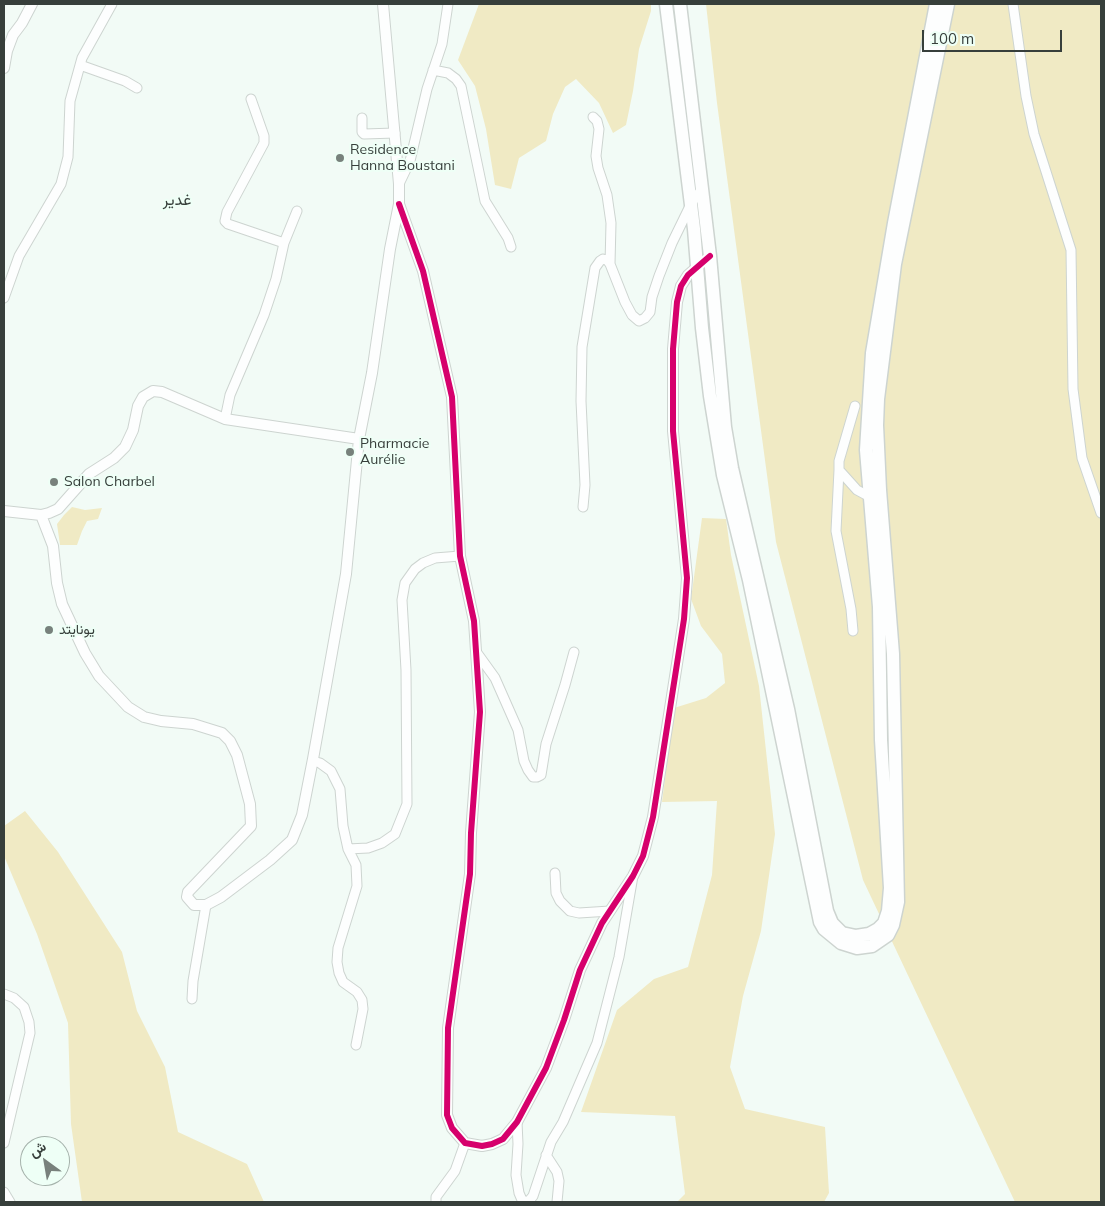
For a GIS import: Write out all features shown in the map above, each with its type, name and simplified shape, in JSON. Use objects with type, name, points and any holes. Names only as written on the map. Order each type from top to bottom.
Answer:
[{"type":"main road","points":[[666,4],[692,204],[702,328],[718,449],[749,580],[820,922],[828,926],[841,943],[857,948],[870,940],[888,935],[893,925],[899,892],[893,654],[876,425],[895,264],[948,4]]},
{"type":"main road","points":[[680,4],[710,256],[725,427],[732,468],[788,709],[828,926]]},
{"type":"main road","points":[[870,940],[884,923],[888,911],[890,888],[881,740],[879,607],[866,450],[872,353],[894,223],[936,4]]},
{"type":"street","points":[[4,68],[7,51],[13,35],[32,4]]},
{"type":"street","points":[[4,298],[19,256],[62,184],[68,157],[70,101],[80,65],[112,4]]},
{"type":"street","points":[[41,515],[53,546],[57,583],[62,604],[85,654],[100,676],[128,707],[144,717],[193,724],[222,733],[230,741],[237,755],[250,804],[251,826],[188,892],[187,897],[194,905],[206,905],[221,897],[282,851],[292,840],[302,815],[313,761],[346,574],[359,439],[372,373],[390,249],[399,204],[399,184],[383,4]]},
{"type":"street","points":[[399,184],[410,161],[442,44],[448,4]]},
{"type":"street","points":[[1013,4],[1026,96],[1034,134],[1071,250],[1074,389],[1077,418],[1082,458],[1101,513]]},
{"type":"street","points":[[80,65],[125,81],[137,88]]},
{"type":"street","points":[[434,70],[448,73],[461,86],[485,201],[508,238],[511,248]]},
{"type":"street","points":[[251,99],[264,136],[264,143],[227,212],[225,221],[228,224],[284,243]]},
{"type":"street","points":[[593,117],[597,121],[599,129],[596,156],[607,195],[611,223],[610,264],[632,315],[639,320],[645,318],[650,312],[652,297],[672,243],[701,190]]},
{"type":"street","points":[[362,118],[362,132],[364,134],[394,133]]},
{"type":"street","points":[[399,204],[423,271],[452,397],[460,556],[474,621],[477,653],[480,712],[474,775],[470,874],[448,1038],[447,1115],[457,1136],[465,1143],[482,1146],[503,1139],[517,1122],[546,1068],[580,970],[602,923],[633,876],[643,856],[653,817],[684,619],[687,578],[673,431],[673,349],[677,302],[681,286],[688,275],[710,256]]},
{"type":"street","points":[[225,419],[230,395],[264,315],[276,279],[284,243],[297,211]]},
{"type":"street","points":[[583,507],[585,485],[581,401],[582,347],[595,268],[603,259],[610,264]]},
{"type":"street","points":[[4,511],[41,515],[58,509],[89,474],[114,458],[125,447],[133,430],[138,406],[147,393],[153,391],[162,392],[225,419],[359,439]]},
{"type":"street","points":[[853,630],[851,609],[836,531],[838,461],[855,406]]},
{"type":"street","points":[[839,470],[857,490],[870,497]]},
{"type":"street","points":[[348,849],[368,848],[382,843],[395,834],[407,804],[406,670],[402,600],[405,583],[415,569],[423,563],[435,558],[460,556]]},
{"type":"street","points":[[477,653],[495,678],[518,730],[524,761],[533,777],[537,778],[541,775],[548,736],[574,652]]},
{"type":"street","points":[[313,761],[320,763],[331,772],[340,789],[348,849],[356,865],[357,886],[338,948],[337,962],[339,973],[344,982],[357,992],[362,1000],[363,1009],[356,1046]]},
{"type":"street","points":[[555,873],[556,894],[570,911],[579,913],[610,911]]},
{"type":"street","points":[[517,1122],[516,1175],[522,1200],[528,1202],[531,1199],[551,1142],[563,1122],[597,1043],[619,957],[633,876]]},
{"type":"street","points":[[192,999],[193,981],[206,905]]},
{"type":"street","points":[[4,994],[14,998],[24,1006],[30,1033],[4,1143]]},
{"type":"street","points":[[436,1202],[436,1197],[455,1171],[465,1143]]},
{"type":"street","points":[[546,1155],[557,1172],[559,1182],[557,1202]]},
{"type":"street","points":[[4,1192],[10,1202]]},
{"type":"shaded area","points":[[479,4],[651,4],[651,11],[639,49],[626,125],[613,133],[599,103],[576,79],[565,87],[553,114],[546,141],[519,158],[511,189],[495,185],[486,129],[475,86],[458,60]]},
{"type":"shaded area","points":[[706,4],[1101,4],[1101,1202],[1015,1202],[863,880],[776,542],[717,103]]},
{"type":"shaded area","points":[[72,507],[85,510],[102,508],[98,519],[87,521],[77,545],[60,545],[57,524]]},
{"type":"shaded area","points":[[702,518],[726,519],[731,555],[759,686],[775,834],[761,931],[743,996],[730,1067],[745,1109],[825,1127],[829,1193],[824,1202],[677,1202],[685,1194],[675,1116],[581,1112],[617,1010],[654,979],[688,967],[712,875],[717,801],[662,802],[674,708],[706,698],[725,683],[722,654],[701,626],[691,599]]},
{"type":"shaded area","points":[[25,811],[58,852],[122,952],[137,1011],[165,1067],[178,1132],[247,1164],[264,1202],[82,1202],[71,1124],[68,1023],[37,934],[4,856],[4,826]]},
{"type":"cycle path","points":[[399,204],[423,271],[452,397],[460,556],[474,621],[480,712],[471,833],[470,874],[448,1028],[447,1115],[452,1128],[465,1143],[482,1146],[503,1139],[517,1122],[546,1068],[580,970],[602,923],[633,876],[643,856],[653,817],[684,619],[687,578],[673,431],[673,349],[677,302],[681,286],[688,275],[710,256]]},
{"type":"place","name":"Residence Hanna Boustani","points":[[340,158]]},
{"type":"place","name":"Pharmacie Aurélie","points":[[350,452]]},
{"type":"place","name":"Salon Charbel","points":[[54,482]]},
{"type":"place","name":"يونايتد","points":[[49,630]]},
{"type":"district","name":"غدير","points":[[177,200]]}]
